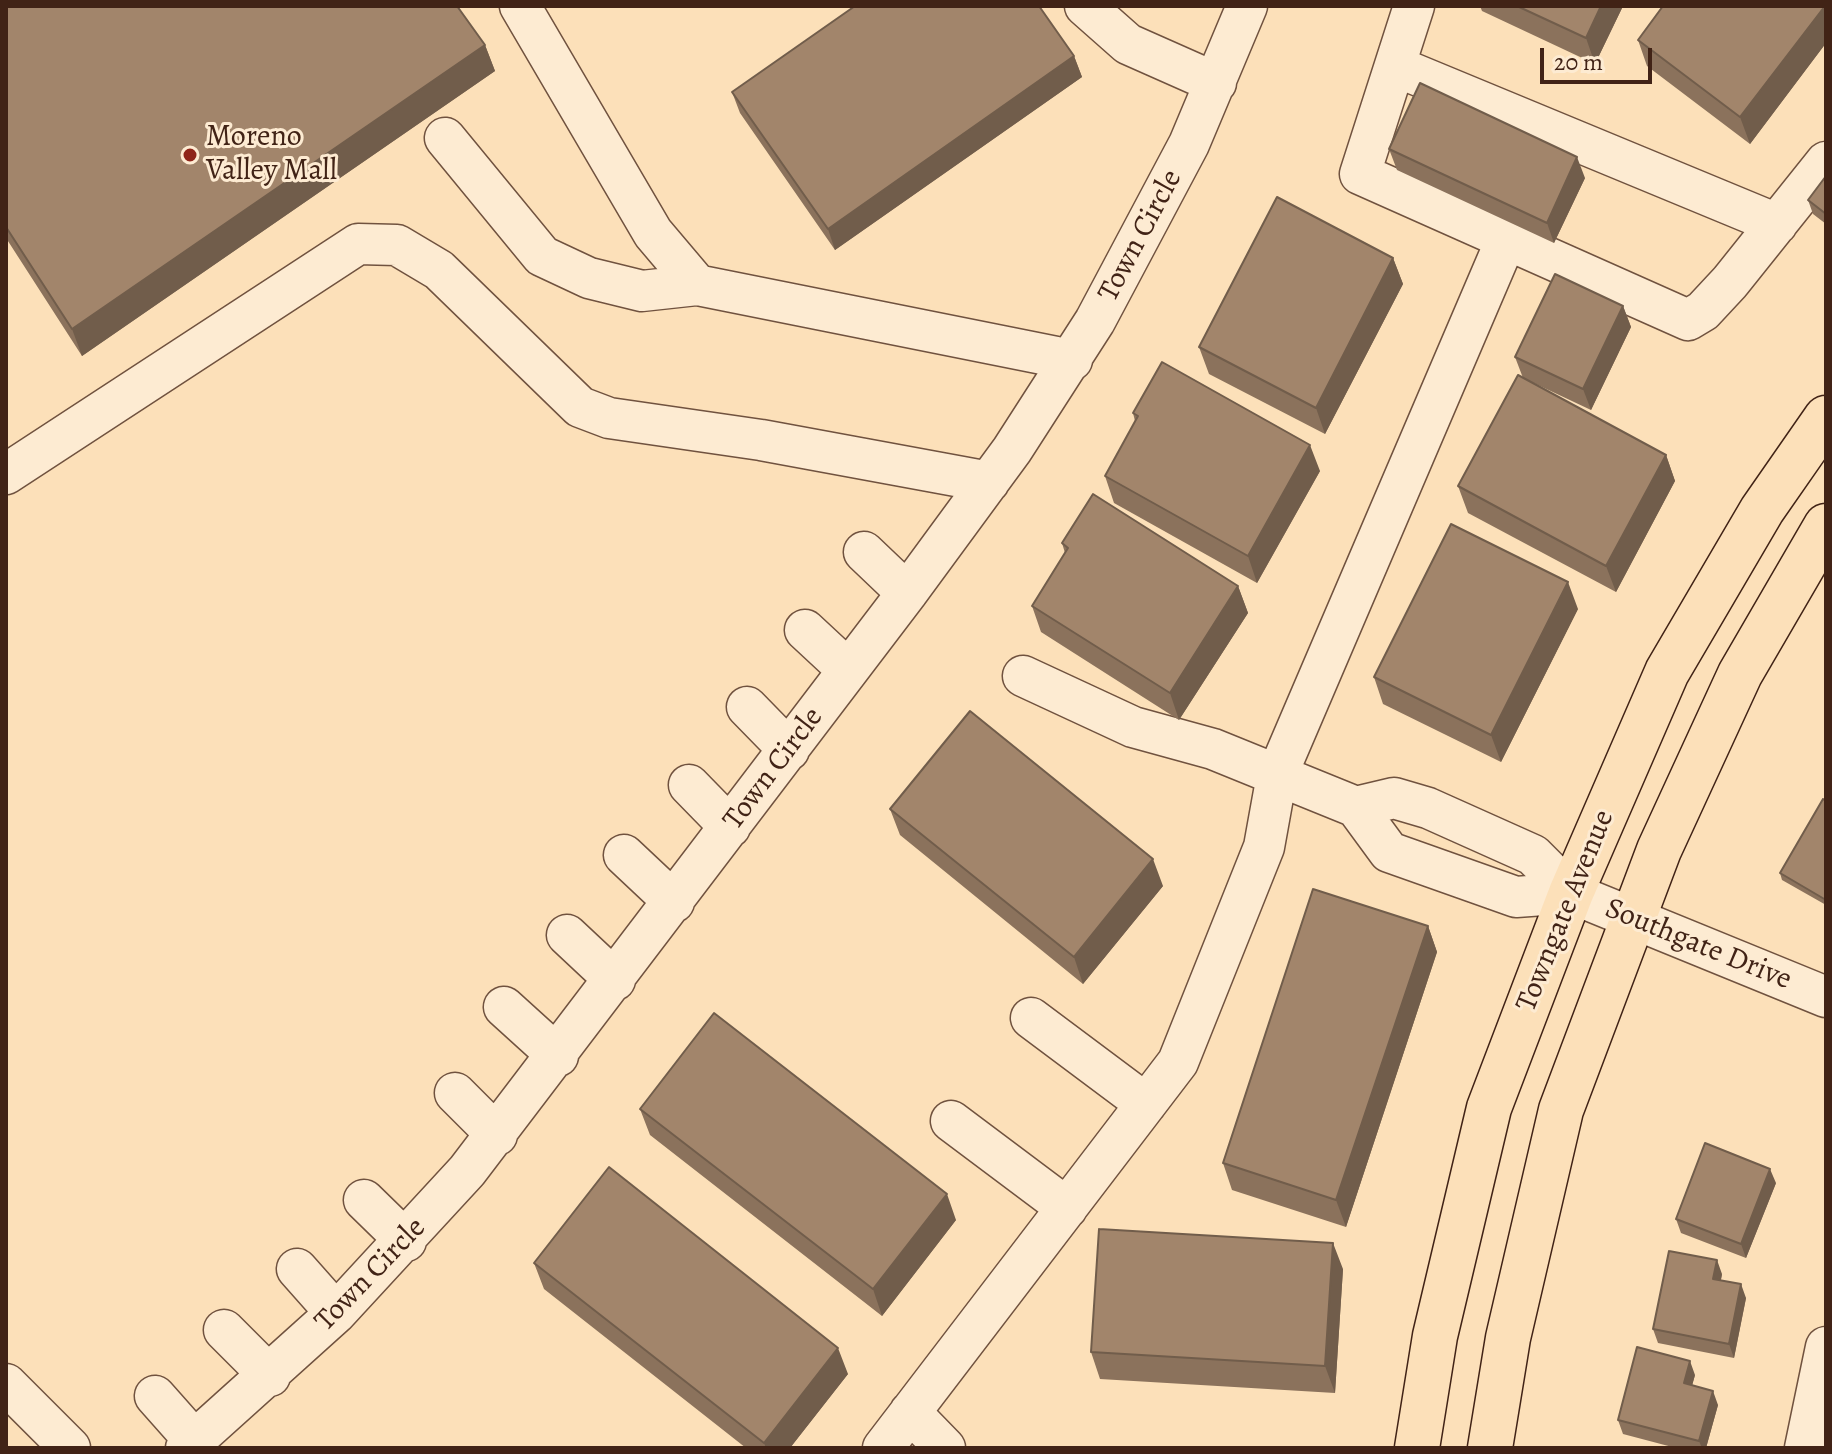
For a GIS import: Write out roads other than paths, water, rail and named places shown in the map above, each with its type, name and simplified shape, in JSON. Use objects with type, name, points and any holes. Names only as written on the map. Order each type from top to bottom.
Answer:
[{"type":"main road","name":"Towngate Avenue","points":[[1417,1448],[1435,1336],[1489,1108],[1571,893],[1667,672],[1762,510],[1826,418]]},
{"type":"main road","points":[[1490,1448],[1508,1338],[1561,1110],[1636,918],[1659,850],[1740,674],[1826,526]]},
{"type":"street","points":[[1085,6],[1128,44],[1216,83]]},
{"type":"street","name":"Town Circle","points":[[190,1444],[270,1376],[336,1313],[406,1241],[497,1135],[989,482],[1072,360],[1136,250],[1216,83],[1247,6]]},
{"type":"street","points":[[1414,6],[1360,174],[1688,320],[1703,311],[1730,282],[1826,162]]},
{"type":"street","points":[[518,8],[653,233],[697,285]]},
{"type":"street","points":[[1395,66],[1777,224]]},
{"type":"street","points":[[445,138],[542,256],[589,278],[642,291],[697,285],[1072,360]]},
{"type":"street","points":[[883,1448],[1178,1062],[1258,862],[1277,775],[1506,240]]},
{"type":"street","points":[[6,474],[358,244],[397,245],[439,270],[580,407],[609,418],[761,440],[989,482]]},
{"type":"street","points":[[864,552],[907,593]]},
{"type":"street","points":[[805,630],[848,670]]},
{"type":"street","points":[[1023,676],[1133,727],[1213,749],[1356,807],[1389,852],[1516,897],[1571,893]]},
{"type":"street","points":[[747,707],[789,750]]},
{"type":"street","points":[[689,785],[730,827]]},
{"type":"street","points":[[1356,807],[1394,798],[1428,808],[1533,855],[1571,893]]},
{"type":"street","points":[[624,855],[674,902]]},
{"type":"street","name":"Southgate Drive","points":[[1571,893],[1826,997]]},
{"type":"street","points":[[567,935],[615,980]]},
{"type":"street","points":[[504,1007],[558,1056]]},
{"type":"street","points":[[1031,1018],[1146,1104]]},
{"type":"street","points":[[455,1093],[497,1135]]},
{"type":"street","points":[[951,1121],[1067,1208]]},
{"type":"street","points":[[364,1200],[406,1241]]},
{"type":"street","points":[[297,1269],[336,1313]]},
{"type":"street","points":[[224,1330],[270,1376]]},
{"type":"street","points":[[1805,1448],[1826,1347]]},
{"type":"street","points":[[6,1384],[70,1448]]},
{"type":"street","points":[[155,1396],[190,1444]]},
{"type":"street","points":[[910,1412],[945,1448]]},
{"type":"place","name":"Moreno Valley Mall","points":[[190,155]]}]
